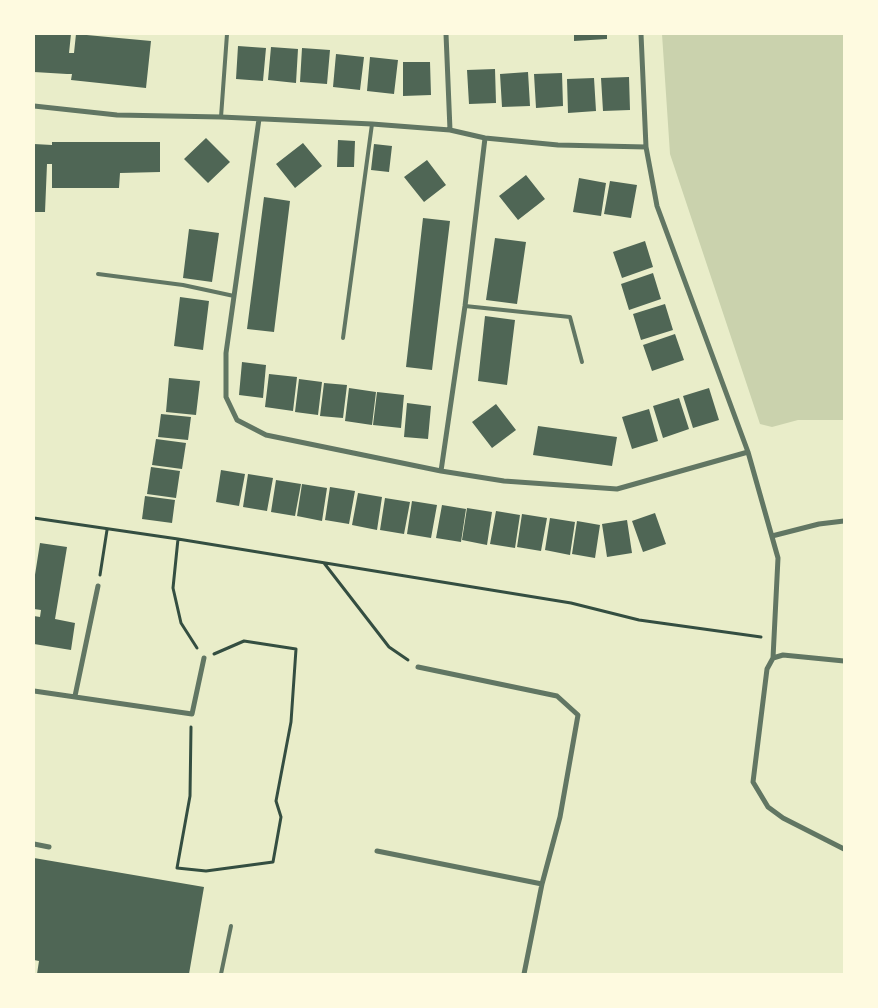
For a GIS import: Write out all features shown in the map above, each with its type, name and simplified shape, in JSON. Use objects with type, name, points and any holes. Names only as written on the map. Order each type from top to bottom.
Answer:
[{"type":"street","points":[[446,34],[450,130]]},
{"type":"street","points":[[641,34],[646,147],[657,206],[748,452],[778,558],[773,658],[767,669],[753,782],[768,807],[783,818],[844,849]]},
{"type":"street","points":[[34,106],[117,115],[221,117],[372,124],[450,130],[485,138],[558,145],[646,147]]},
{"type":"street","points":[[259,119],[226,353],[226,397],[237,420],[266,435],[441,471],[504,481],[617,489],[748,452]]},
{"type":"street","points":[[441,471],[465,306],[485,138]]},
{"type":"street","points":[[772,536],[819,524],[844,521]]},
{"type":"street","points":[[76,696],[98,586]]},
{"type":"street","points":[[773,658],[783,655],[844,661]]},
{"type":"street","points":[[34,691],[192,714],[204,658]]},
{"type":"street","points":[[418,667],[557,696],[578,715],[560,817],[542,884],[524,974]]},
{"type":"street","points":[[34,844],[49,847]]},
{"type":"street","points":[[377,851],[542,884]]},
{"type":"lane","points":[[221,117],[227,34]]},
{"type":"lane","points":[[343,338],[372,124]]},
{"type":"lane","points":[[98,274],[183,285],[234,296]]},
{"type":"lane","points":[[465,306],[570,317],[582,362]]},
{"type":"lane","points":[[221,974],[231,926]]},
{"type":"path","points":[[34,518],[178,539],[571,603],[639,620],[774,638]]},
{"type":"path","points":[[98,586],[108,529]]},
{"type":"path","points":[[178,539],[174,588],[181,624],[204,658],[244,641],[296,649],[291,722],[276,802],[281,817],[274,862],[206,871],[176,868],[190,796],[192,714]]},
{"type":"path","points":[[324,563],[389,647],[418,667]]},
{"type":"green space","points":[[662,34],[844,34],[844,420],[798,420],[772,427],[760,424],[670,154]]},
{"type":"building","points":[[34,34],[71,34],[69,53],[74,53],[76,34],[151,41],[146,88],[71,80],[72,74],[34,72]]},
{"type":"building","points":[[574,34],[607,34],[607,39],[574,41]]},
{"type":"building","points":[[238,46],[266,48],[263,81],[236,79]]},
{"type":"building","points":[[271,47],[298,49],[296,83],[268,80]]},
{"type":"building","points":[[302,48],[330,50],[327,84],[300,82]]},
{"type":"building","points":[[336,54],[364,57],[360,90],[333,87]]},
{"type":"building","points":[[370,57],[398,60],[394,94],[367,91]]},
{"type":"building","points":[[403,62],[430,62],[431,95],[403,96]]},
{"type":"building","points":[[495,69],[496,103],[469,104],[467,70]]},
{"type":"building","points":[[528,72],[530,106],[502,107],[500,74]]},
{"type":"building","points":[[562,73],[563,106],[536,108],[534,74]]},
{"type":"building","points":[[629,77],[630,110],[603,111],[601,78]]},
{"type":"building","points":[[594,78],[596,111],[568,113],[567,79]]},
{"type":"building","points":[[206,138],[230,162],[208,183],[184,159]]},
{"type":"building","points":[[338,140],[355,141],[354,167],[337,167]]},
{"type":"building","points":[[52,142],[160,142],[160,172],[120,173],[119,188],[52,188],[52,164],[47,164],[45,212],[34,212],[34,144],[52,145]]},
{"type":"building","points":[[303,143],[322,166],[295,188],[276,164]]},
{"type":"building","points":[[374,144],[392,146],[389,172],[371,170]]},
{"type":"building","points":[[427,160],[446,185],[424,202],[404,177]]},
{"type":"building","points":[[526,175],[545,199],[518,220],[499,196]]},
{"type":"building","points":[[579,178],[606,183],[601,216],[573,212]]},
{"type":"building","points":[[610,181],[637,185],[631,218],[604,214]]},
{"type":"building","points":[[264,197],[290,201],[274,332],[247,329]]},
{"type":"building","points":[[423,218],[450,221],[432,370],[406,367]]},
{"type":"building","points":[[189,229],[219,233],[212,282],[183,278]]},
{"type":"building","points":[[495,238],[526,242],[517,304],[486,300]]},
{"type":"building","points":[[645,241],[653,267],[622,278],[613,252]]},
{"type":"building","points":[[653,273],[661,299],[629,310],[621,284]]},
{"type":"building","points":[[180,297],[209,301],[203,350],[174,346]]},
{"type":"building","points":[[665,304],[673,330],[641,340],[633,314]]},
{"type":"building","points":[[485,316],[515,320],[507,385],[478,381]]},
{"type":"building","points":[[675,334],[684,360],[652,371],[643,345]]},
{"type":"building","points":[[242,362],[266,365],[263,398],[239,395]]},
{"type":"building","points":[[269,374],[297,377],[293,411],[265,407]]},
{"type":"building","points":[[169,378],[200,381],[196,415],[166,412]]},
{"type":"building","points":[[299,379],[322,382],[318,415],[295,412]]},
{"type":"building","points":[[324,383],[347,385],[343,418],[320,416]]},
{"type":"building","points":[[349,388],[376,392],[372,425],[345,421]]},
{"type":"building","points":[[709,388],[719,420],[693,428],[683,396]]},
{"type":"building","points":[[377,392],[404,395],[401,428],[373,425]]},
{"type":"building","points":[[679,398],[689,429],[663,438],[653,406]]},
{"type":"building","points":[[407,403],[431,406],[428,439],[404,437]]},
{"type":"building","points":[[496,404],[516,430],[492,448],[472,422]]},
{"type":"building","points":[[649,409],[658,441],[632,449],[622,417]]},
{"type":"building","points":[[161,414],[191,417],[188,440],[158,437]]},
{"type":"building","points":[[538,426],[617,437],[612,466],[533,455]]},
{"type":"building","points":[[156,439],[186,443],[182,469],[152,465]]},
{"type":"building","points":[[151,467],[180,471],[176,498],[147,494]]},
{"type":"building","points":[[221,470],[245,474],[239,506],[216,502]]},
{"type":"building","points":[[248,474],[273,478],[267,511],[243,507]]},
{"type":"building","points":[[276,480],[301,484],[295,516],[271,512]]},
{"type":"building","points":[[302,484],[327,488],[322,521],[297,516]]},
{"type":"building","points":[[330,487],[355,491],[349,524],[325,520]]},
{"type":"building","points":[[358,493],[382,497],[377,530],[352,525]]},
{"type":"building","points":[[145,496],[175,500],[172,523],[142,519]]},
{"type":"building","points":[[385,498],[410,502],[404,534],[380,530]]},
{"type":"building","points":[[412,501],[437,505],[431,538],[407,534]]},
{"type":"building","points":[[442,505],[466,509],[461,542],[436,538]]},
{"type":"building","points":[[467,508],[492,512],[487,545],[462,540]]},
{"type":"building","points":[[496,511],[520,515],[515,548],[490,544]]},
{"type":"building","points":[[655,513],[666,544],[643,552],[632,521]]},
{"type":"building","points":[[522,514],[547,518],[541,551],[517,547]]},
{"type":"building","points":[[550,518],[575,522],[570,555],[545,550]]},
{"type":"building","points":[[627,520],[632,553],[607,557],[602,524]]},
{"type":"building","points":[[577,521],[600,525],[595,558],[572,554]]},
{"type":"building","points":[[40,543],[67,547],[55,619],[75,623],[71,650],[34,644],[34,616],[40,617],[41,610],[34,609],[34,581]]},
{"type":"building","points":[[34,858],[204,887],[189,974],[37,974],[39,961],[34,960]]}]
